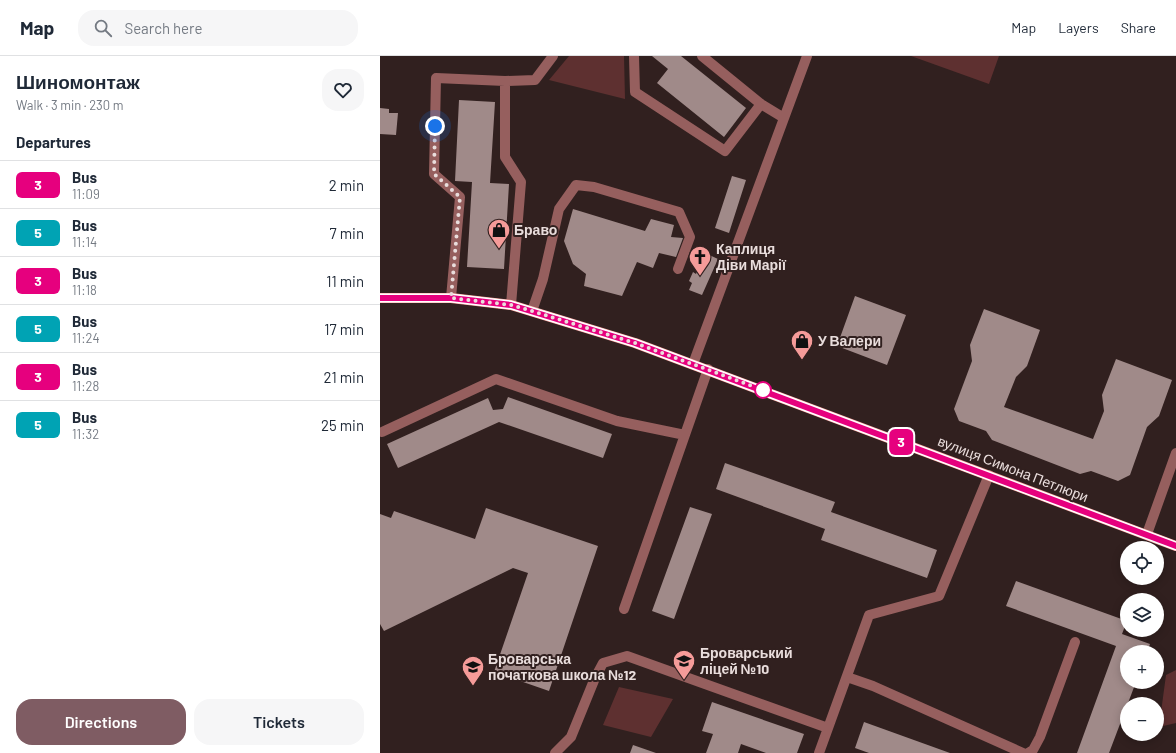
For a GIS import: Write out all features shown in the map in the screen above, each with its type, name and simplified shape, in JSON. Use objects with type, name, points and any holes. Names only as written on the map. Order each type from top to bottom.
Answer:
[{"type":"main road","name":"вулиця Симона Петлюри","points":[[380,298],[451,298],[511,305],[635,343],[989,474],[1176,546]]},
{"type":"street","points":[[451,298],[460,197],[434,174],[436,78],[505,81],[535,80],[553,56]]},
{"type":"street","points":[[634,56],[635,92],[725,151],[761,104]]},
{"type":"street","points":[[702,56],[761,104],[784,118]]},
{"type":"street","points":[[693,364],[807,56]]},
{"type":"street","points":[[505,81],[505,157],[521,182],[511,305]]},
{"type":"street","points":[[532,311],[543,279],[559,209],[576,186],[594,187],[680,212],[690,238],[678,269]]},
{"type":"street","points":[[624,609],[708,369]]},
{"type":"street","points":[[382,432],[496,379],[616,421],[685,434]]},
{"type":"street","points":[[1147,534],[1176,453]]},
{"type":"street","points":[[819,753],[870,615],[939,596],[989,474]]},
{"type":"street","points":[[1028,753],[1033,750],[1040,737],[1075,642]]},
{"type":"street","points":[[555,753],[571,737],[595,678],[603,663],[627,656],[828,728]]},
{"type":"street","points":[[847,676],[873,686],[1023,753]]},
{"type":"shaded area","points":[[569,56],[624,56],[625,99],[549,80]]},
{"type":"shaded area","points":[[911,56],[999,56],[989,84]]},
{"type":"shaded area","points":[[1176,670],[1176,723],[1164,726],[1163,697],[1166,675]]},
{"type":"shaded area","points":[[619,687],[673,699],[651,737],[603,725]]},
{"type":"building","points":[[652,56],[681,56],[746,108],[724,137],[657,83],[668,69]]},
{"type":"building","points":[[459,100],[495,102],[490,183],[509,184],[504,269],[467,267],[472,182],[455,181]]},
{"type":"building","points":[[380,108],[389,109],[389,113],[398,113],[396,135],[380,134]]},
{"type":"building","points":[[732,176],[746,180],[729,233],[715,228]]},
{"type":"building","points":[[573,209],[645,231],[651,219],[674,225],[671,237],[683,238],[676,257],[659,253],[653,268],[637,262],[622,296],[584,286],[586,274],[573,264],[564,241]]},
{"type":"building","name":"Каплиця Діви Марії","points":[[705,253],[718,259],[702,295],[689,290],[692,283],[689,281],[693,272],[696,274]]},
{"type":"building","points":[[855,296],[906,315],[887,365],[837,346]]},
{"type":"building","points":[[984,309],[1040,330],[1027,366],[1016,377],[1004,407],[1093,439],[1104,411],[1102,395],[1116,359],[1172,380],[1159,416],[1147,427],[1130,475],[1118,481],[1091,471],[1080,474],[992,440],[986,431],[959,421],[954,409],[972,361],[970,345]]},
{"type":"building","points":[[508,397],[612,434],[603,458],[499,422],[398,468],[387,444],[488,398],[493,410],[503,409]]},
{"type":"building","points":[[725,463],[835,502],[831,512],[937,550],[927,578],[821,540],[825,529],[716,489]]},
{"type":"building","points":[[690,507],[712,514],[674,619],[652,611]]},
{"type":"building","name":"Броварська початкова школа №12","points":[[486,508],[598,546],[549,691],[494,672],[528,573],[513,568],[384,631],[380,624],[380,514],[391,518],[394,511],[475,539]]},
{"type":"building","points":[[1016,581],[1120,618],[1120,637],[1130,637],[1150,644],[1120,645],[1120,689],[1133,689],[1130,697],[1120,697],[1120,724],[1109,753],[1077,753],[1116,646],[1006,606]]},
{"type":"building","points":[[712,702],[804,734],[797,753],[766,753],[741,744],[738,753],[706,753],[713,734],[702,731]]},
{"type":"building","points":[[864,722],[950,753],[869,753],[855,748]]},
{"type":"building","points":[[633,745],[656,753],[630,753]]},
{"type":"bus line","name":"3","points":[[380,298],[451,298],[482,300],[511,305],[635,343],[736,379],[1176,546]]},
{"type":"place","name":"Браво","points":[[499,250]]},
{"type":"place","name":"Каплиця Діви Марії","points":[[700,276]]},
{"type":"place","name":"У Валери","points":[[802,360]]},
{"type":"place","name":"Броварський ліцей №10","points":[[684,680]]},
{"type":"place","name":"Броварська початкова школа №12","points":[[473,686]]},
{"type":"route","points":[[435,126],[434,174],[460,197],[451,298],[482,300],[511,305],[532,311],[635,343],[766,391],[763,390]]}]
